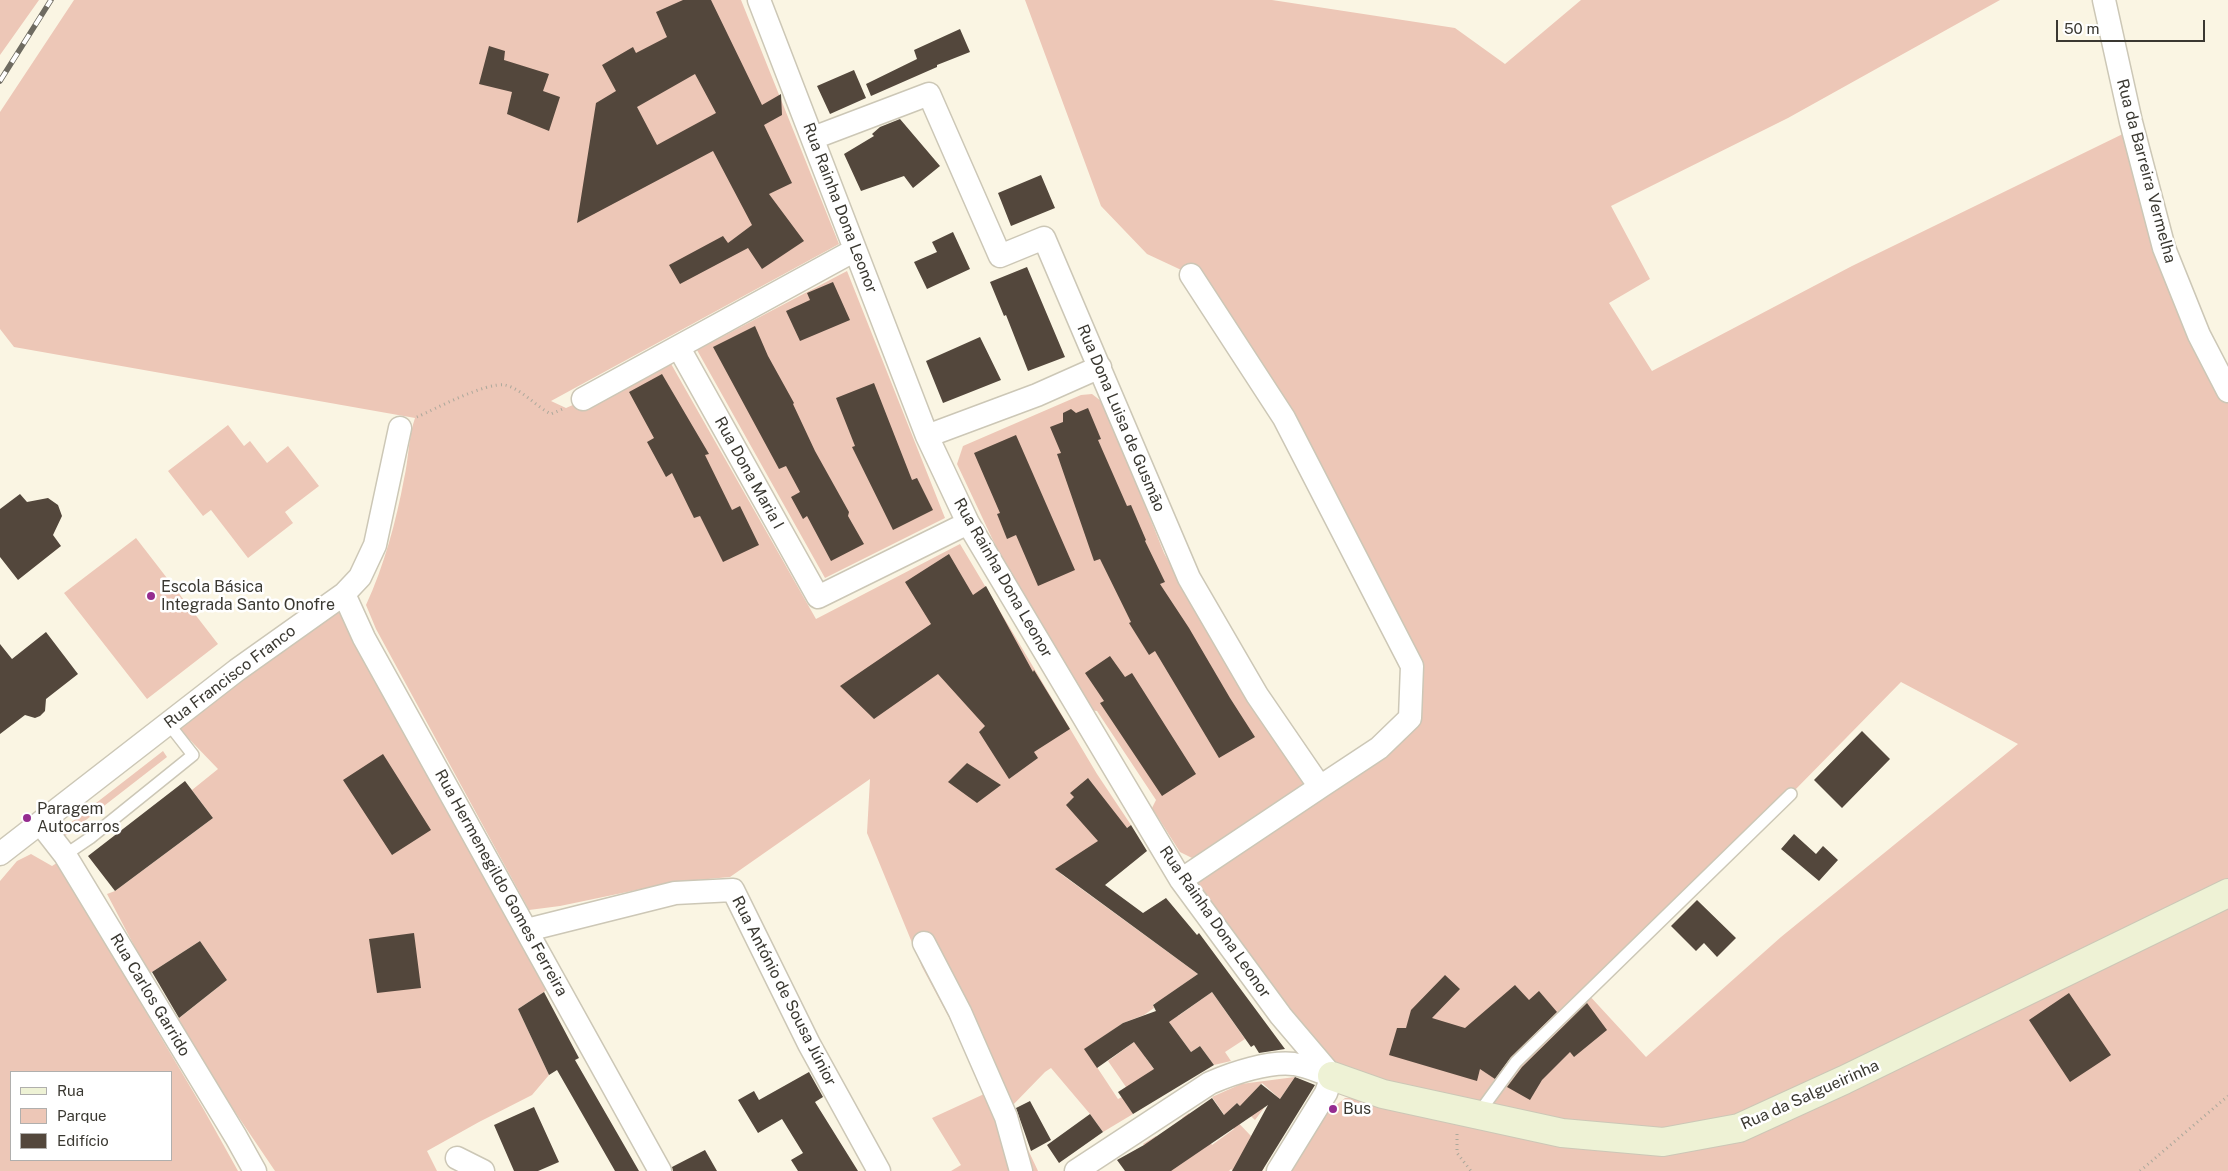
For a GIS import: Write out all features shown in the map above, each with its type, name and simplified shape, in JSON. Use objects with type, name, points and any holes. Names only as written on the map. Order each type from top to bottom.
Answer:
[{"type":"street","name":"Rua Rainha Dona Leonor","points":[[759,0],[927,436],[968,523],[1182,880],[1281,1016],[1332,1076]]},
{"type":"street","name":"Rua da Barreira Vermelha","points":[[2104,0],[2131,122],[2164,248],[2199,335],[2228,391]]},
{"type":"street","name":"Rua Dona Luisa de Gusmão","points":[[813,138],[929,94],[1000,256],[1044,238],[1189,578],[1257,695],[1320,787]]},
{"type":"street","points":[[583,399],[856,250]]},
{"type":"street","points":[[1182,880],[1379,748],[1410,718],[1412,666],[1284,418],[1192,275]]},
{"type":"street","name":"Rua Dona Maria I","points":[[679,348],[818,597],[968,523]]},
{"type":"street","points":[[927,436],[1037,395],[1100,367]]},
{"type":"street","name":"Rua Francisco Franco","points":[[0,854],[237,670],[344,594],[360,577],[375,545],[400,428]]},
{"type":"street","name":"Rua Hermenegildo Gomes Ferreira","points":[[344,594],[364,638],[660,1171]]},
{"type":"street","name":"Rua Carlos Garrido","points":[[40,823],[65,854],[236,1136],[255,1171]]},
{"type":"street","name":"Rua António de Sousa Júnior","points":[[527,930],[675,893],[732,890],[809,1044],[879,1171]]},
{"type":"street","name":"Rua da Salgueirinha","points":[[1332,1076],[1384,1094],[1562,1133],[1663,1142],[1739,1128],[1844,1080],[2228,893]]},
{"type":"street","points":[[924,943],[960,1012],[1006,1118],[1021,1171]]},
{"type":"street","points":[[1076,1171],[1210,1082],[1234,1073],[1259,1067],[1294,1064],[1332,1076],[1326,1093],[1278,1171]]},
{"type":"street","points":[[457,1158],[483,1171]]},
{"type":"lane","points":[[65,854],[90,838],[193,755],[168,723]]},
{"type":"lane","points":[[1466,1113],[1791,794]]},
{"type":"path","points":[[400,428],[449,402],[486,387],[504,385],[524,394],[538,408],[551,414],[583,399]]},
{"type":"path","points":[[2140,1171],[2228,1096]]},
{"type":"path","points":[[1466,1113],[1457,1153],[1471,1171]]},
{"type":"green space","points":[[0,0],[39,0],[0,55]]},
{"type":"green space","points":[[74,0],[741,0],[839,244],[551,401],[566,408],[670,362],[816,619],[960,544],[1097,774],[1131,825],[1081,860],[1058,868],[1061,874],[1198,974],[1165,997],[1178,1016],[1212,992],[1245,1039],[1225,1052],[1231,1061],[1214,1065],[1200,1046],[1191,1052],[1155,1003],[1153,1005],[1154,1008],[1144,1015],[1123,1023],[1085,1049],[1118,1099],[1122,1097],[1133,1114],[1103,1132],[1051,1068],[1009,1109],[1038,1171],[951,1171],[961,1165],[932,1118],[995,1089],[954,1027],[922,967],[867,833],[870,779],[730,877],[675,882],[560,906],[529,910],[376,629],[366,605],[384,559],[393,527],[406,471],[415,418],[14,347],[0,329],[0,112]]},
{"type":"green space","points":[[1025,0],[1272,0],[1455,28],[1505,64],[1581,0],[2000,0],[1788,118],[1611,206],[1650,279],[1609,303],[1652,371],[1852,266],[2133,129],[2164,248],[2228,391],[2228,1171],[1287,1171],[1323,1116],[1345,1098],[1358,1097],[1335,1072],[1187,881],[1410,718],[1412,666],[1192,275],[1147,254],[1101,206]],"holes":[[[1901,682],[2018,744],[1781,937],[1646,1057],[1587,993],[1791,794]]]},
{"type":"green space","points":[[847,271],[945,518],[825,578],[697,350]]},
{"type":"green space","points":[[1092,394],[1101,401],[1116,433],[1164,553],[1201,619],[1315,786],[1192,858],[1180,852],[1152,808],[1156,800],[1097,711],[1089,710],[1007,570],[957,464],[963,446],[1081,395]]},
{"type":"green space","points":[[228,425],[244,446],[250,441],[267,463],[288,446],[319,486],[285,512],[293,523],[248,558],[211,510],[203,516],[168,471]]},
{"type":"green space","points":[[136,538],[218,644],[147,699],[64,593]]},
{"type":"green space","points":[[344,594],[555,982],[544,992],[518,1009],[549,1075],[532,1095],[427,1151],[437,1171],[275,1171],[231,1106],[178,1019],[227,980],[200,941],[149,974],[107,894],[115,891],[213,818],[192,790],[218,769],[191,741],[168,723]]},
{"type":"green space","points":[[163,751],[167,757],[64,837],[60,831]]},
{"type":"green space","points":[[31,854],[52,866],[60,861],[63,872],[238,1171],[0,1171],[0,881],[17,861]]},
{"type":"green space","points":[[1145,1034],[1145,1057],[1170,1091],[1126,1087],[1108,1061]]},
{"type":"green space","points":[[1295,1077],[1280,1099],[1262,1083],[1249,1097],[1264,1108],[1255,1120],[1237,1103],[1228,1112],[1251,1136],[1243,1152],[1264,1168],[1262,1171],[1233,1171],[1231,1169],[1229,1171],[1164,1171],[1143,1144],[1156,1136],[1178,1166],[1204,1148],[1182,1118],[1189,1113],[1212,1145],[1234,1129],[1212,1097],[1241,1084]]},
{"type":"building","points":[[683,0],[711,0],[762,105],[781,94],[782,115],[764,125],[792,183],[769,194],[804,241],[762,269],[748,248],[680,284],[669,265],[723,236],[728,243],[752,225],[713,151],[577,223],[596,103],[616,91],[602,65],[633,47],[636,53],[667,37],[656,12]],"holes":[[[695,74],[716,113],[657,145],[637,107]]]},
{"type":"building","points":[[960,29],[970,52],[937,65],[937,67],[871,96],[866,84],[917,59],[914,50]]},
{"type":"building","points":[[489,46],[505,51],[504,60],[549,74],[543,91],[560,97],[549,131],[507,114],[512,92],[479,84]]},
{"type":"building","points":[[854,70],[866,98],[830,114],[817,86]]},
{"type":"building","points":[[900,119],[940,166],[913,188],[904,176],[861,191],[844,154],[874,136],[872,134],[880,127]]},
{"type":"building","points":[[1041,175],[1055,208],[1011,226],[998,193]]},
{"type":"building","points":[[953,232],[970,269],[927,289],[914,262],[937,252],[932,242]]},
{"type":"building","points":[[1027,267],[1065,357],[1028,371],[1006,315],[1004,316],[990,282]]},
{"type":"building","points":[[833,282],[850,320],[800,341],[786,311],[810,300],[807,293]]},
{"type":"building","points":[[755,326],[768,356],[794,403],[815,451],[849,512],[848,516],[864,544],[831,561],[807,516],[803,519],[791,497],[800,492],[786,466],[779,469],[713,347]]},
{"type":"building","points":[[980,337],[1001,380],[943,403],[926,361]]},
{"type":"building","points":[[662,374],[709,454],[705,455],[732,510],[740,506],[759,545],[723,562],[700,516],[694,518],[672,473],[666,477],[647,442],[654,438],[629,392]]},
{"type":"building","points":[[874,383],[912,480],[917,478],[933,510],[893,530],[852,447],[855,446],[836,398]]},
{"type":"building","points":[[1088,408],[1101,439],[1098,440],[1127,506],[1131,505],[1145,541],[1165,582],[1160,584],[1255,737],[1219,758],[1155,651],[1149,655],[1129,623],[1131,622],[1100,559],[1094,561],[1057,454],[1061,453],[1050,427],[1063,422],[1063,413],[1071,409],[1076,413]]},
{"type":"building","points":[[1016,435],[1075,570],[1038,586],[1016,535],[1007,539],[997,514],[1000,513],[974,453]]},
{"type":"building","points":[[20,494],[27,502],[48,498],[58,505],[62,516],[53,535],[61,546],[18,580],[0,557],[0,509]]},
{"type":"building","points":[[949,554],[973,595],[986,586],[1033,672],[1034,670],[1070,729],[1034,752],[1038,758],[1009,779],[979,732],[985,726],[938,674],[874,719],[840,686],[931,624],[905,582]]},
{"type":"building","points":[[46,632],[78,674],[46,699],[45,711],[40,716],[35,718],[25,715],[0,734],[0,644],[12,659]]},
{"type":"building","points":[[1110,656],[1125,677],[1132,673],[1196,774],[1162,796],[1100,703],[1104,701],[1085,673]]},
{"type":"building","points":[[1862,731],[1890,759],[1842,808],[1814,780]]},
{"type":"building","points":[[383,754],[431,830],[392,855],[343,780]]},
{"type":"building","points":[[967,763],[1001,785],[977,803],[948,782]]},
{"type":"building","points":[[1088,778],[1127,828],[1131,825],[1147,851],[1105,885],[1143,913],[1166,898],[1197,935],[1199,933],[1285,1049],[1259,1053],[1254,1045],[1251,1047],[1212,992],[1169,1022],[1191,1052],[1200,1046],[1214,1065],[1133,1114],[1118,1092],[1154,1069],[1134,1042],[1097,1068],[1084,1049],[1123,1023],[1156,1011],[1153,1005],[1198,974],[1055,869],[1098,841],[1066,805],[1074,797],[1070,793]]},
{"type":"building","points":[[185,781],[213,818],[115,891],[88,856]]},
{"type":"building","points":[[1794,834],[1816,854],[1823,846],[1838,860],[1819,881],[1781,849]]},
{"type":"building","points":[[1697,900],[1736,938],[1717,957],[1704,943],[1696,951],[1671,926]]},
{"type":"building","points":[[414,933],[421,988],[377,993],[369,939]]},
{"type":"building","points":[[200,941],[227,980],[179,1018],[152,972]]},
{"type":"building","points":[[1445,975],[1460,989],[1432,1018],[1465,1028],[1515,985],[1529,1000],[1539,991],[1557,1012],[1511,1057],[1495,1079],[1480,1069],[1477,1081],[1389,1055],[1397,1028],[1406,1028],[1411,1010]]},
{"type":"building","points":[[544,992],[579,1058],[575,1060],[639,1171],[615,1171],[557,1070],[549,1075],[518,1009]]},
{"type":"building","points":[[2069,993],[2111,1055],[2070,1082],[2029,1020]]},
{"type":"building","points":[[1587,1003],[1607,1030],[1574,1057],[1570,1052],[1542,1080],[1530,1100],[1507,1087],[1522,1067]]},
{"type":"building","points":[[809,1072],[823,1097],[815,1102],[858,1171],[798,1171],[791,1160],[803,1153],[782,1119],[758,1133],[738,1100],[754,1091],[759,1100]]},
{"type":"building","points":[[1295,1077],[1315,1085],[1262,1171],[1232,1171],[1268,1105],[1171,1171],[1125,1171],[1117,1160],[1144,1145],[1212,1098],[1224,1115],[1237,1103],[1240,1106],[1261,1084],[1280,1099]]},
{"type":"building","points":[[1030,1101],[1051,1140],[1031,1151],[1016,1108]]},
{"type":"building","points":[[534,1107],[559,1162],[538,1171],[514,1171],[494,1125]]},
{"type":"building","points":[[1090,1114],[1103,1132],[1059,1163],[1047,1145]]},
{"type":"building","points":[[705,1150],[717,1171],[673,1171],[672,1167]]},
{"type":"railway","points":[[0,81],[51,0]]},
{"type":"place","name":"Escola Básica Integrada Santo Onofre","points":[[151,596]]},
{"type":"place","name":"Paragem Autocarros","points":[[27,818]]},
{"type":"place","name":"Bus","points":[[1333,1109]]}]
